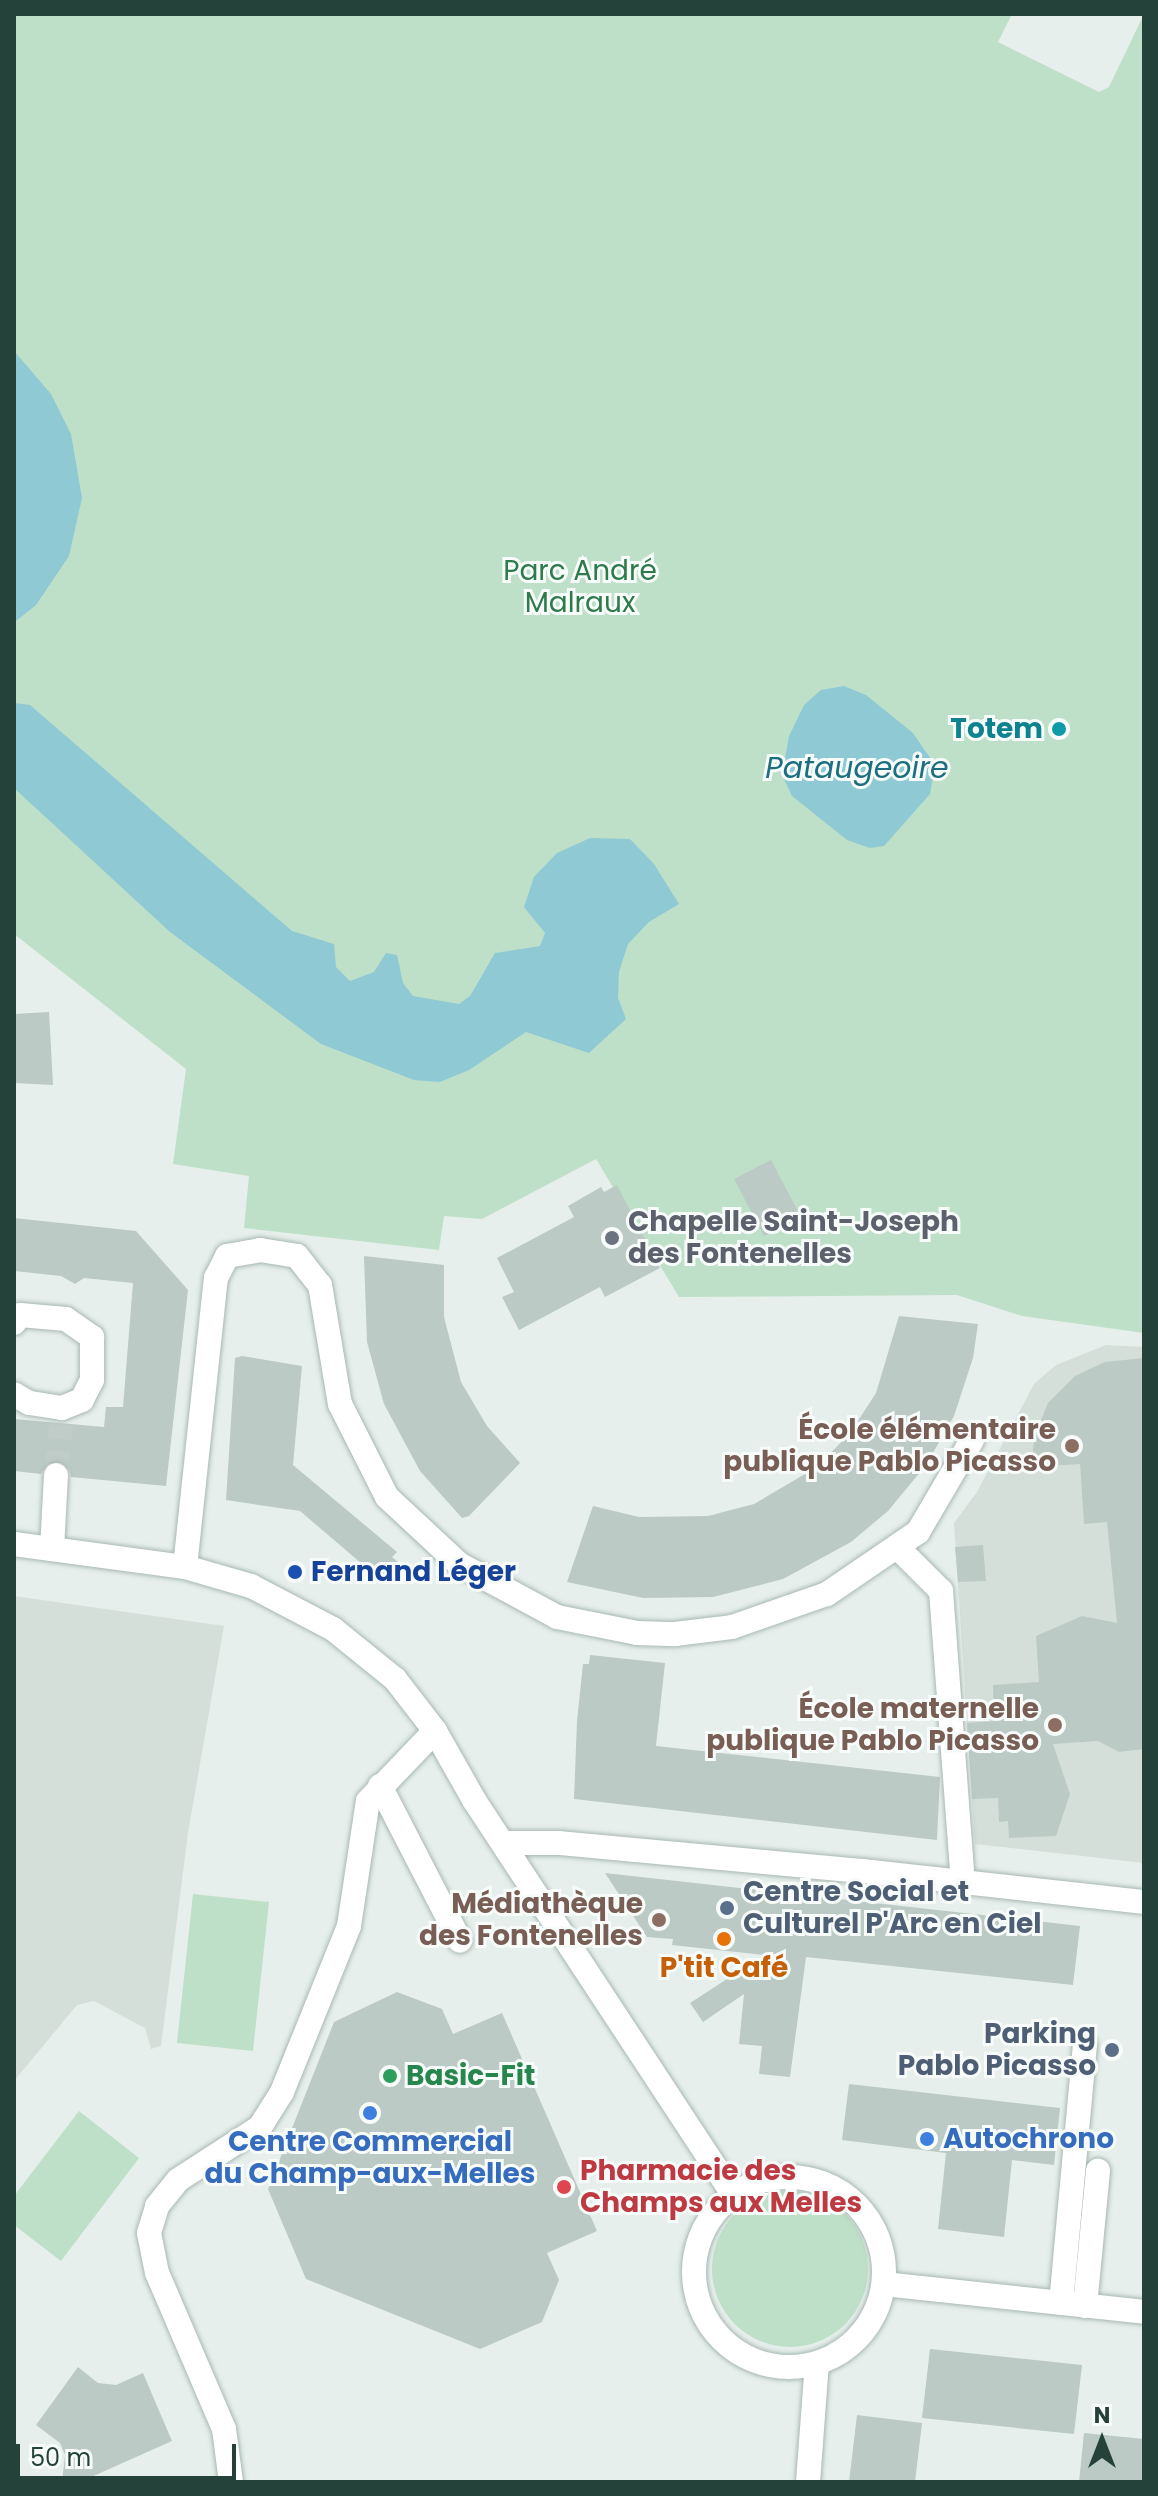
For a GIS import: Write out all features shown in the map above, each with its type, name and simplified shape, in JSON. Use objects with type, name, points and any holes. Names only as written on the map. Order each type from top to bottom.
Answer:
[{"type":"street","points":[[185,1567],[216,1278],[227,1256],[260,1250],[297,1256],[320,1285],[340,1404],[387,1497],[459,1564],[557,1617],[637,1633],[732,1627],[827,1594],[918,1532],[972,1440]]},
{"type":"street","points":[[14,1323],[20,1315],[66,1319],[92,1337],[92,1380],[82,1400],[61,1416],[14,1394]]},
{"type":"street","points":[[52,1549],[56,1475]]},
{"type":"street","points":[[14,1544],[185,1567],[260,1590],[333,1629],[395,1679],[435,1731],[503,1843],[733,2194]]},
{"type":"street","points":[[897,1547],[941,1591],[963,1882]]},
{"type":"street","points":[[231,2482],[224,2429],[157,2273],[149,2233],[157,2206],[178,2180],[260,2127],[282,2092],[340,1956],[363,1818],[380,1786],[435,1731]]},
{"type":"street","points":[[380,1786],[460,1941]]},
{"type":"street","points":[[503,1843],[559,1843],[1144,1902]]},
{"type":"street","points":[[1073,2304],[1085,2045]]},
{"type":"street","points":[[1073,2304],[1098,2171]]},
{"type":"street","points":[[792,2177],[822,2182],[845,2195],[876,2233],[884,2284],[879,2305],[855,2341],[817,2363],[784,2367],[751,2360],[723,2341],[703,2314],[694,2282],[696,2249],[709,2218],[733,2194],[761,2180],[792,2177]]},
{"type":"street","points":[[884,2284],[1144,2312]]},
{"type":"street","points":[[808,2482],[817,2363]]},
{"type":"shaded area","name":"École maternelle publique Pablo Picasso","points":[[1106,1345],[1144,1347],[1144,1863],[975,1844],[954,1523],[977,1492],[1034,1384],[1056,1365]]},
{"type":"shaded area","points":[[14,1596],[224,1626],[188,1833],[161,2046],[151,2049],[145,2028],[94,2001],[77,2005],[14,2081]]},
{"type":"green space","name":"Parc André Malraux","points":[[14,14],[1012,14],[998,42],[1099,92],[1109,87],[1144,14],[1144,1333],[1022,1316],[957,1295],[679,1297],[596,1159],[482,1219],[444,1216],[439,1250],[244,1228],[249,1176],[173,1164],[186,1069],[14,934]]},
{"type":"green space","points":[[193,1894],[269,1902],[253,2051],[177,2043]]},
{"type":"green space","points":[[79,2111],[139,2158],[61,2261],[14,2225],[14,2196]]},
{"type":"green space","points":[[790,2191],[820,2197],[845,2214],[862,2239],[868,2269],[862,2299],[845,2324],[820,2341],[790,2347],[760,2341],[735,2324],[718,2299],[712,2269],[718,2239],[735,2214],[760,2197]]},
{"type":"water","points":[[14,351],[51,394],[71,434],[82,498],[69,556],[36,605],[16,621]]},
{"type":"water","name":"Pataugeoire","points":[[844,686],[866,695],[913,733],[935,765],[930,794],[884,846],[870,848],[847,840],[792,796],[782,775],[789,736],[804,705],[821,690]]},
{"type":"water","points":[[14,703],[30,705],[292,931],[334,944],[336,967],[350,981],[374,972],[386,953],[397,955],[403,983],[413,996],[459,1004],[470,996],[495,953],[540,946],[545,933],[524,907],[534,877],[557,853],[590,838],[630,839],[654,864],[679,904],[649,922],[628,944],[619,972],[618,998],[626,1019],[589,1053],[526,1032],[469,1070],[440,1082],[414,1080],[321,1044],[170,932],[14,788]]},
{"type":"building","points":[[49,1012],[53,1085],[14,1083],[14,1014]]},
{"type":"building","points":[[771,1160],[801,1217],[764,1236],[734,1179]]},
{"type":"building","points":[[617,1185],[660,1268],[605,1297],[600,1287],[519,1330],[502,1297],[514,1292],[497,1258],[574,1217],[568,1206],[601,1187],[604,1192]]},
{"type":"building","points":[[14,1218],[136,1231],[188,1290],[166,1486],[71,1477],[69,1468],[58,1460],[49,1462],[41,1474],[14,1471],[14,1419],[104,1427],[106,1407],[123,1407],[133,1283],[84,1278],[75,1284],[61,1276],[14,1271]]},
{"type":"building","points":[[364,1256],[444,1265],[444,1317],[461,1382],[487,1426],[520,1463],[469,1516],[462,1518],[420,1471],[384,1404],[367,1342]]},
{"type":"building","points":[[899,1316],[978,1324],[973,1358],[954,1416],[926,1465],[888,1511],[851,1542],[783,1579],[713,1597],[643,1598],[567,1582],[593,1506],[639,1517],[708,1516],[754,1504],[817,1467],[850,1433],[876,1393]]},
{"type":"building","points":[[242,1356],[302,1366],[293,1465],[397,1552],[392,1557],[398,1562],[382,1581],[300,1511],[226,1500],[235,1358]]},
{"type":"building","points":[[1144,1358],[1144,1749],[1119,1752],[1098,1741],[1053,1744],[1070,1794],[1056,1836],[1009,1838],[1008,1821],[999,1822],[998,1798],[972,1799],[967,1723],[994,1721],[993,1685],[1039,1682],[1036,1636],[1082,1616],[1117,1623],[1107,1522],[1084,1524],[1080,1464],[1031,1467],[1035,1434],[1048,1403],[1075,1376],[1105,1362]]},
{"type":"building","points":[[983,1545],[986,1581],[958,1582],[955,1547]]},
{"type":"building","points":[[590,1655],[665,1663],[656,1746],[940,1777],[937,1840],[574,1799],[583,1664],[589,1664]]},
{"type":"building","points":[[605,1873],[1080,1926],[1073,1985],[806,1957],[790,2077],[759,2074],[762,2046],[739,2044],[744,1994],[703,2022],[690,2003],[764,1955],[672,1945],[673,1939],[647,1937]]},
{"type":"building","name":"Centre Commercial du Champ-aux-Melles","points":[[397,1992],[442,2009],[453,2034],[502,2013],[597,2231],[547,2253],[559,2280],[542,2322],[480,2349],[306,2279],[268,2189],[334,2022]]},
{"type":"building","points":[[849,2084],[1060,2108],[1054,2165],[1012,2160],[1004,2237],[938,2229],[946,2153],[842,2140]]},
{"type":"building","points":[[930,2349],[1082,2365],[1074,2434],[922,2418]]},
{"type":"building","points":[[78,2367],[98,2383],[116,2385],[143,2373],[172,2441],[80,2482],[62,2482],[65,2455],[60,2443],[36,2425]]},
{"type":"building","points":[[857,2415],[922,2423],[915,2482],[849,2482]]},
{"type":"building","points":[[1084,2433],[1144,2439],[1144,2482],[1079,2482]]},
{"type":"tunnel","points":[[56,1475],[61,1424]]},
{"type":"place","name":"Totem","points":[[1059,729]]},
{"type":"place","name":"Chapelle Saint-Joseph des Fontenelles","points":[[612,1238]]},
{"type":"place","name":"École élémentaire publique Pablo Picasso","points":[[1072,1446]]},
{"type":"place","name":"Fernand Léger","points":[[295,1572]]},
{"type":"place","name":"École maternelle publique Pablo Picasso","points":[[1055,1725]]},
{"type":"place","name":"Centre Social et Culturel P'Arc en Ciel","points":[[727,1908]]},
{"type":"place","name":"Médiathèque des Fontenelles","points":[[659,1920]]},
{"type":"place","name":"P'tit Café","points":[[724,1939]]},
{"type":"place","name":"Parking Pablo Picasso","points":[[1112,2050]]},
{"type":"place","name":"Basic-Fit","points":[[390,2076]]},
{"type":"place","name":"Centre Commercial du Champ-aux-Melles","points":[[370,2113]]},
{"type":"place","name":"Autochrono","points":[[927,2139]]},
{"type":"place","name":"Pharmacie des Champs aux Melles","points":[[564,2187]]}]
